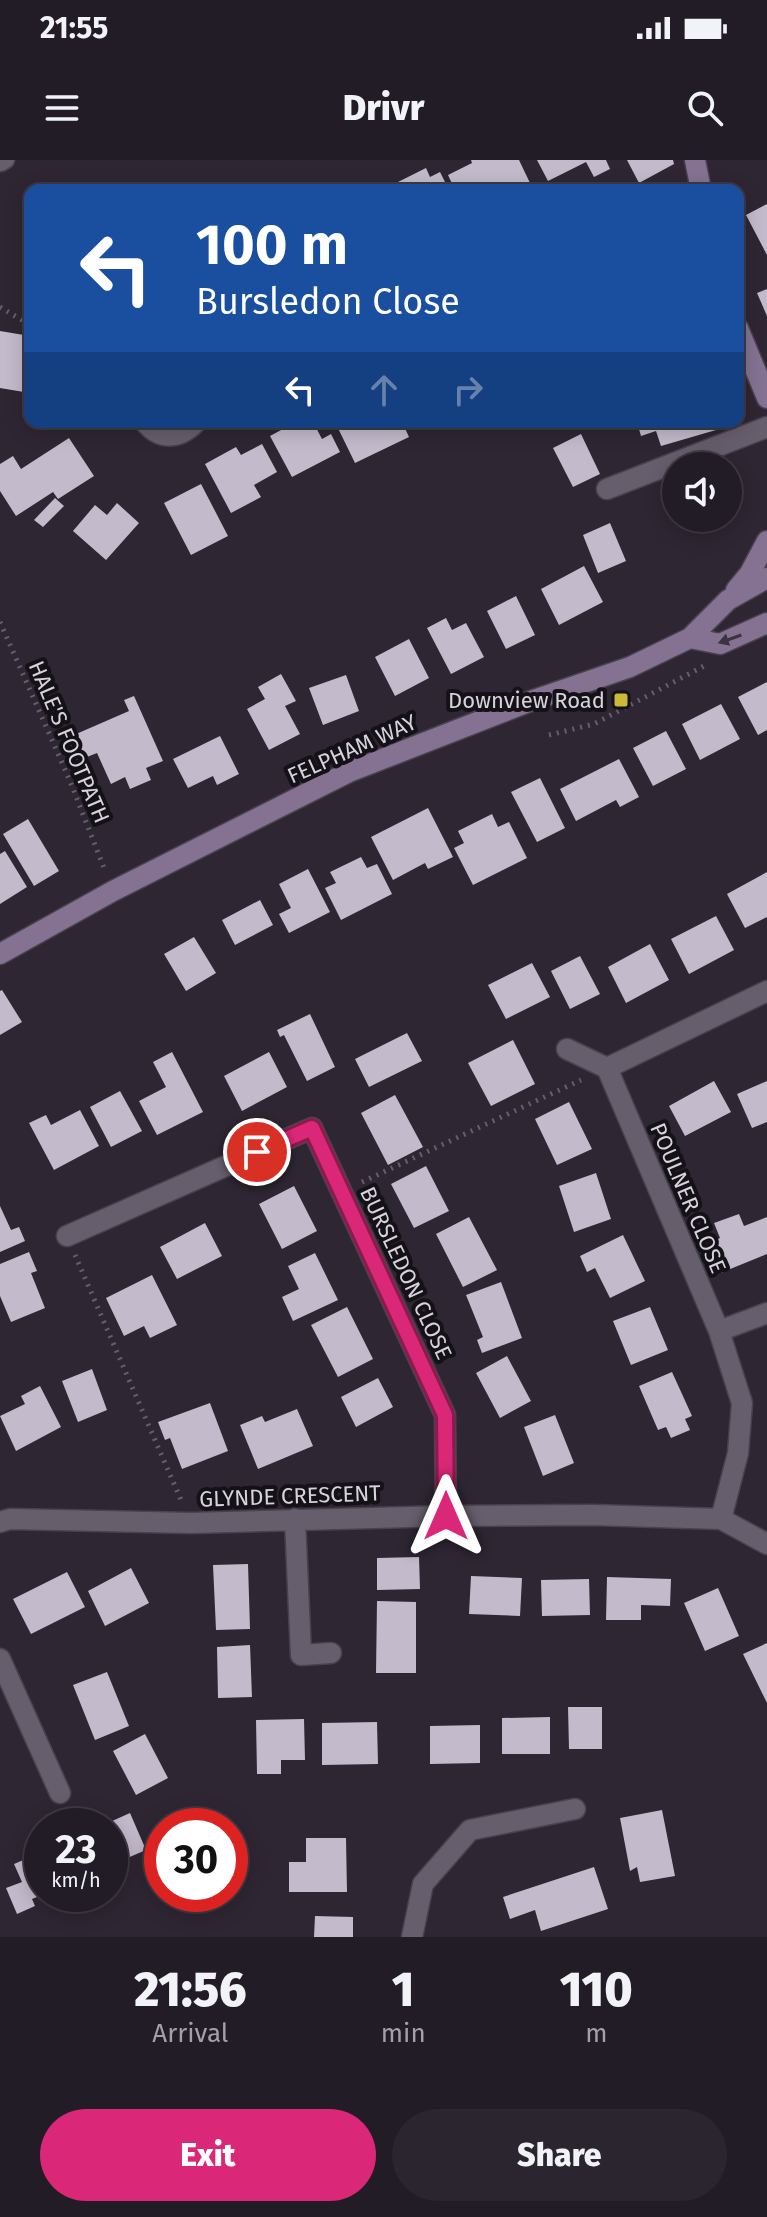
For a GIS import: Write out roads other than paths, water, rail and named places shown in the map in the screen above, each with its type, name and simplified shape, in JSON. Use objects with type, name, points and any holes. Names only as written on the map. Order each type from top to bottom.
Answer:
[{"type":"main road","points":[[695,160],[700,184]]},
{"type":"main road","points":[[744,342],[767,398]]},
{"type":"main road","points":[[728,600],[750,573],[767,541]]},
{"type":"main road","name":"FELPHAM WAY","points":[[0,954],[113,891],[349,772],[531,701],[630,667],[690,638],[728,600],[767,578]]},
{"type":"main road","points":[[690,638],[720,644],[767,623]]},
{"type":"street","points":[[607,489],[767,427]]},
{"type":"street","points":[[152,428],[159,434],[170,436],[180,435],[189,428]]},
{"type":"street","points":[[567,1049],[607,1068],[767,991]]},
{"type":"street","name":"POULNER CLOSE","points":[[607,1068],[719,1331],[742,1403],[738,1453],[721,1519]]},
{"type":"street","name":"BURSLEDON CLOSE","points":[[67,1236],[312,1128],[445,1415],[446,1516]]},
{"type":"street","points":[[719,1331],[767,1313]]},
{"type":"street","name":"GLYNDE CRESCENT","points":[[0,1522],[10,1519],[191,1523],[593,1515],[721,1519],[767,1544]]},
{"type":"street","points":[[295,1519],[301,1655],[331,1653]]},
{"type":"street","points":[[0,1659],[60,1793]]},
{"type":"street","points":[[412,1937],[423,1884],[470,1830],[575,1809]]},
{"type":"place","name":"Downview Road","points":[[621,700]]}]
